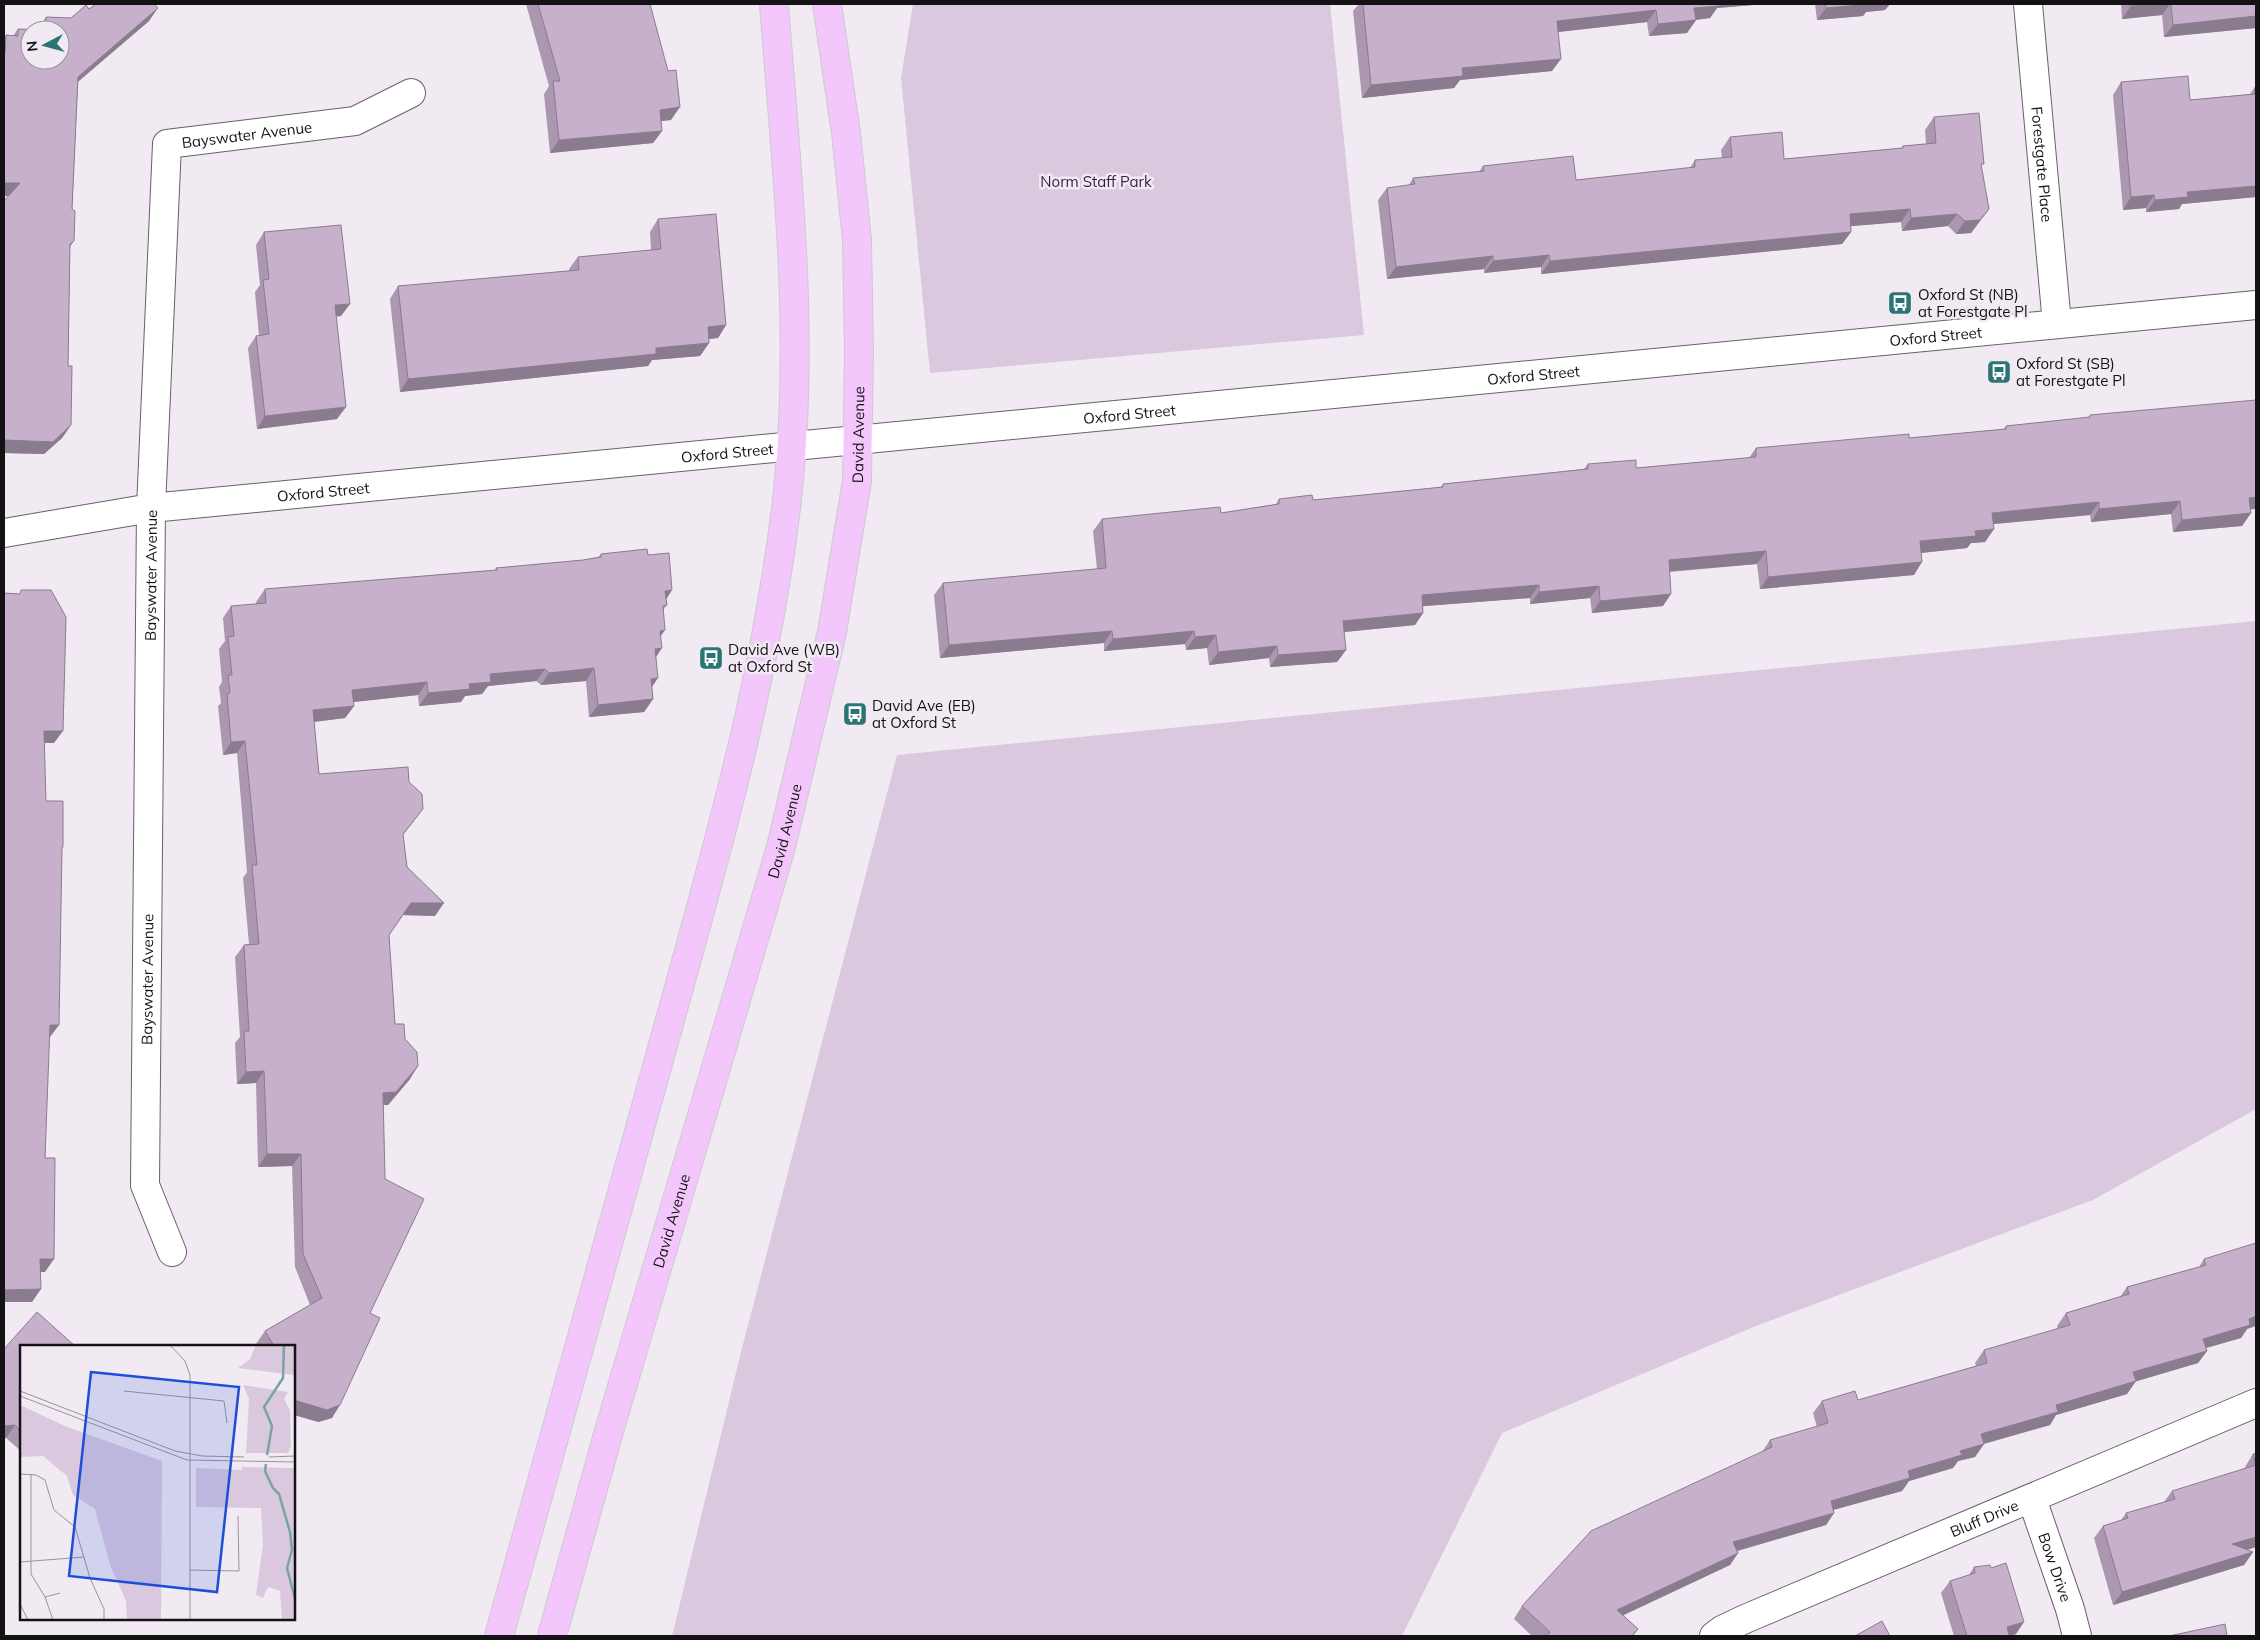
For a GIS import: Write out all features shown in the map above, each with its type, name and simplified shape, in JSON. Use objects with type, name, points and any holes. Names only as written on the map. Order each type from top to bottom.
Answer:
[{"type":"main road","points":[[499,1636],[721,834],[768,630],[787,492],[791,446],[793,273],[774,4]]},
{"type":"main road","name":"David Avenue","points":[[552,1636],[609,1430],[781,847],[832,632],[857,482],[859,342],[857,240],[846,133],[827,4]]},
{"type":"street","name":"Forestgate Place","points":[[2028,4],[2057,324]]},
{"type":"street","name":"Bayswater Avenue","points":[[172,1252],[145,1185],[151,508],[167,144],[355,121],[411,93]]},
{"type":"street","name":"Oxford Street","points":[[4,533],[151,508],[2256,305]]},
{"type":"street","name":"Bluff Drive","points":[[1714,1636],[1745,1619],[2256,1403]]},
{"type":"street","name":"Bow Drive","points":[[2032,1499],[2070,1609],[2077,1636]]},
{"type":"green space","name":"Norm Staff Park","points":[[913,4],[1330,4],[1364,335],[930,373],[901,78]]},
{"type":"green space","points":[[2256,621],[2256,1109],[2093,1200],[1756,1326],[1502,1433],[1402,1636],[672,1636],[741,1352],[897,755]]},
{"type":"building","points":[[96,4],[154,4],[158,8],[78,77],[72,209],[75,211],[74,241],[70,244],[68,366],[72,366],[71,425],[53,442],[4,440],[4,201],[20,183],[4,183],[4,52],[6,35],[18,36],[18,29],[20,29],[20,70],[70,70],[70,20],[46,20],[46,17],[71,18],[86,5],[89,9]]},
{"type":"building","points":[[538,4],[650,4],[668,71],[676,70],[680,107],[660,110],[662,131],[559,140],[553,81],[560,81]]},
{"type":"building","points":[[1363,4],[1719,4],[1719,6],[1694,8],[1696,20],[1658,24],[1656,10],[1557,21],[1561,59],[1462,68],[1463,76],[1371,85]]},
{"type":"building","points":[[1825,4],[1872,4],[1826,8]]},
{"type":"building","points":[[2131,4],[2157,4],[2131,6]]},
{"type":"building","points":[[2171,4],[2256,4],[2256,16],[2173,25]]},
{"type":"building","points":[[2188,76],[2190,100],[2255,94],[2256,87],[2256,186],[2187,192],[2188,197],[2155,200],[2154,195],[2131,197],[2121,82]]},
{"type":"building","points":[[1979,113],[1984,164],[1981,164],[1989,209],[1980,220],[1965,221],[1957,214],[1911,218],[1910,209],[1850,214],[1851,232],[1550,261],[1549,255],[1493,261],[1493,256],[1396,267],[1387,188],[1415,184],[1413,178],[1484,171],[1483,166],[1573,156],[1576,180],[1695,167],[1695,160],[1732,157],[1730,137],[1782,132],[1784,159],[1903,148],[1903,146],[1936,143],[1934,117]]},
{"type":"building","points":[[716,214],[726,325],[708,327],[709,343],[656,348],[656,354],[408,379],[398,286],[579,270],[578,257],[661,249],[658,219]]},
{"type":"building","points":[[341,225],[350,304],[335,305],[346,407],[265,416],[256,336],[269,334],[263,280],[269,279],[264,232]]},
{"type":"building","points":[[2256,400],[2256,497],[2249,498],[2251,513],[2182,520],[2180,501],[2099,509],[2099,502],[1992,513],[1994,529],[1975,531],[1976,536],[1920,541],[1922,562],[1768,577],[1766,551],[1669,560],[1671,594],[1600,601],[1599,586],[1539,592],[1539,585],[1422,595],[1423,613],[1343,621],[1346,650],[1278,655],[1277,646],[1218,652],[1216,635],[1195,637],[1194,631],[1113,639],[1112,631],[949,645],[943,583],[1106,568],[1102,519],[1220,507],[1221,513],[1279,504],[1279,499],[1312,495],[1313,500],[1443,487],[1443,484],[1588,469],[1588,464],[1636,460],[1636,468],[1756,457],[1756,448],[1909,434],[1909,438],[2006,429],[2006,426],[2090,417],[2090,415]]},
{"type":"building","points":[[647,549],[648,555],[669,553],[672,590],[665,591],[667,605],[663,606],[665,630],[660,631],[662,648],[655,649],[658,678],[651,679],[653,699],[598,705],[594,668],[549,673],[545,669],[490,674],[491,682],[469,684],[470,689],[428,693],[427,682],[352,690],[354,706],[313,710],[319,774],[408,767],[409,782],[422,794],[423,809],[403,834],[407,867],[444,903],[411,903],[389,935],[395,1024],[404,1024],[405,1039],[417,1052],[418,1066],[396,1092],[383,1093],[385,1179],[424,1199],[370,1313],[380,1318],[340,1405],[327,1410],[295,1400],[295,1345],[273,1345],[265,1331],[322,1298],[303,1254],[301,1154],[267,1154],[264,1071],[246,1072],[244,1031],[249,1031],[244,945],[259,944],[252,865],[257,865],[245,741],[231,742],[227,694],[230,693],[228,675],[232,675],[228,637],[234,636],[231,606],[266,603],[265,589],[497,570],[496,568],[583,560],[601,557],[601,554]]},
{"type":"building","points":[[21,590],[51,590],[66,617],[63,731],[44,731],[46,801],[63,801],[59,1025],[50,1025],[45,1158],[55,1158],[54,1259],[40,1259],[41,1289],[4,1290],[4,593],[20,594]]},
{"type":"building","points":[[2256,1243],[2256,1316],[2249,1319],[2250,1325],[2203,1339],[2207,1351],[2133,1372],[2136,1381],[2056,1405],[2058,1412],[1981,1434],[1984,1444],[1960,1451],[1962,1455],[1908,1471],[1910,1478],[1831,1501],[1834,1513],[1733,1542],[1738,1553],[1617,1610],[1638,1629],[1632,1636],[1547,1636],[1550,1632],[1522,1606],[1591,1531],[1772,1447],[1770,1440],[1828,1423],[1822,1401],[1855,1391],[1858,1400],[1987,1363],[1984,1350],[2070,1325],[2066,1313],[2129,1294],[2127,1287],[2206,1265],[2204,1259]]},
{"type":"building","points":[[37,1312],[74,1345],[20,1345],[20,1430],[15,1425],[4,1426],[4,1349]]},
{"type":"building","points":[[2256,1465],[2256,1537],[2232,1544],[2253,1552],[2122,1592],[2103,1526],[2128,1518],[2126,1513],[2175,1499],[2172,1491]]},
{"type":"building","points":[[2006,1563],[2024,1622],[2007,1627],[2009,1636],[1967,1636],[1950,1581],[1975,1573],[1974,1567],[1990,1565],[1991,1568]]},
{"type":"building","points":[[1882,1621],[1890,1636],[1855,1636]]},
{"type":"building","points":[[2225,1624],[2227,1636],[2169,1636]]},
{"type":"place","name":"Oxford St (NB) at Forestgate Pl","points":[[1900,303]]},
{"type":"place","name":"Oxford St (SB) at Forestgate Pl","points":[[1999,372]]},
{"type":"place","name":"David Ave (WB) at Oxford St","points":[[711,658]]},
{"type":"place","name":"David Ave (EB) at Oxford St","points":[[855,714]]}]
